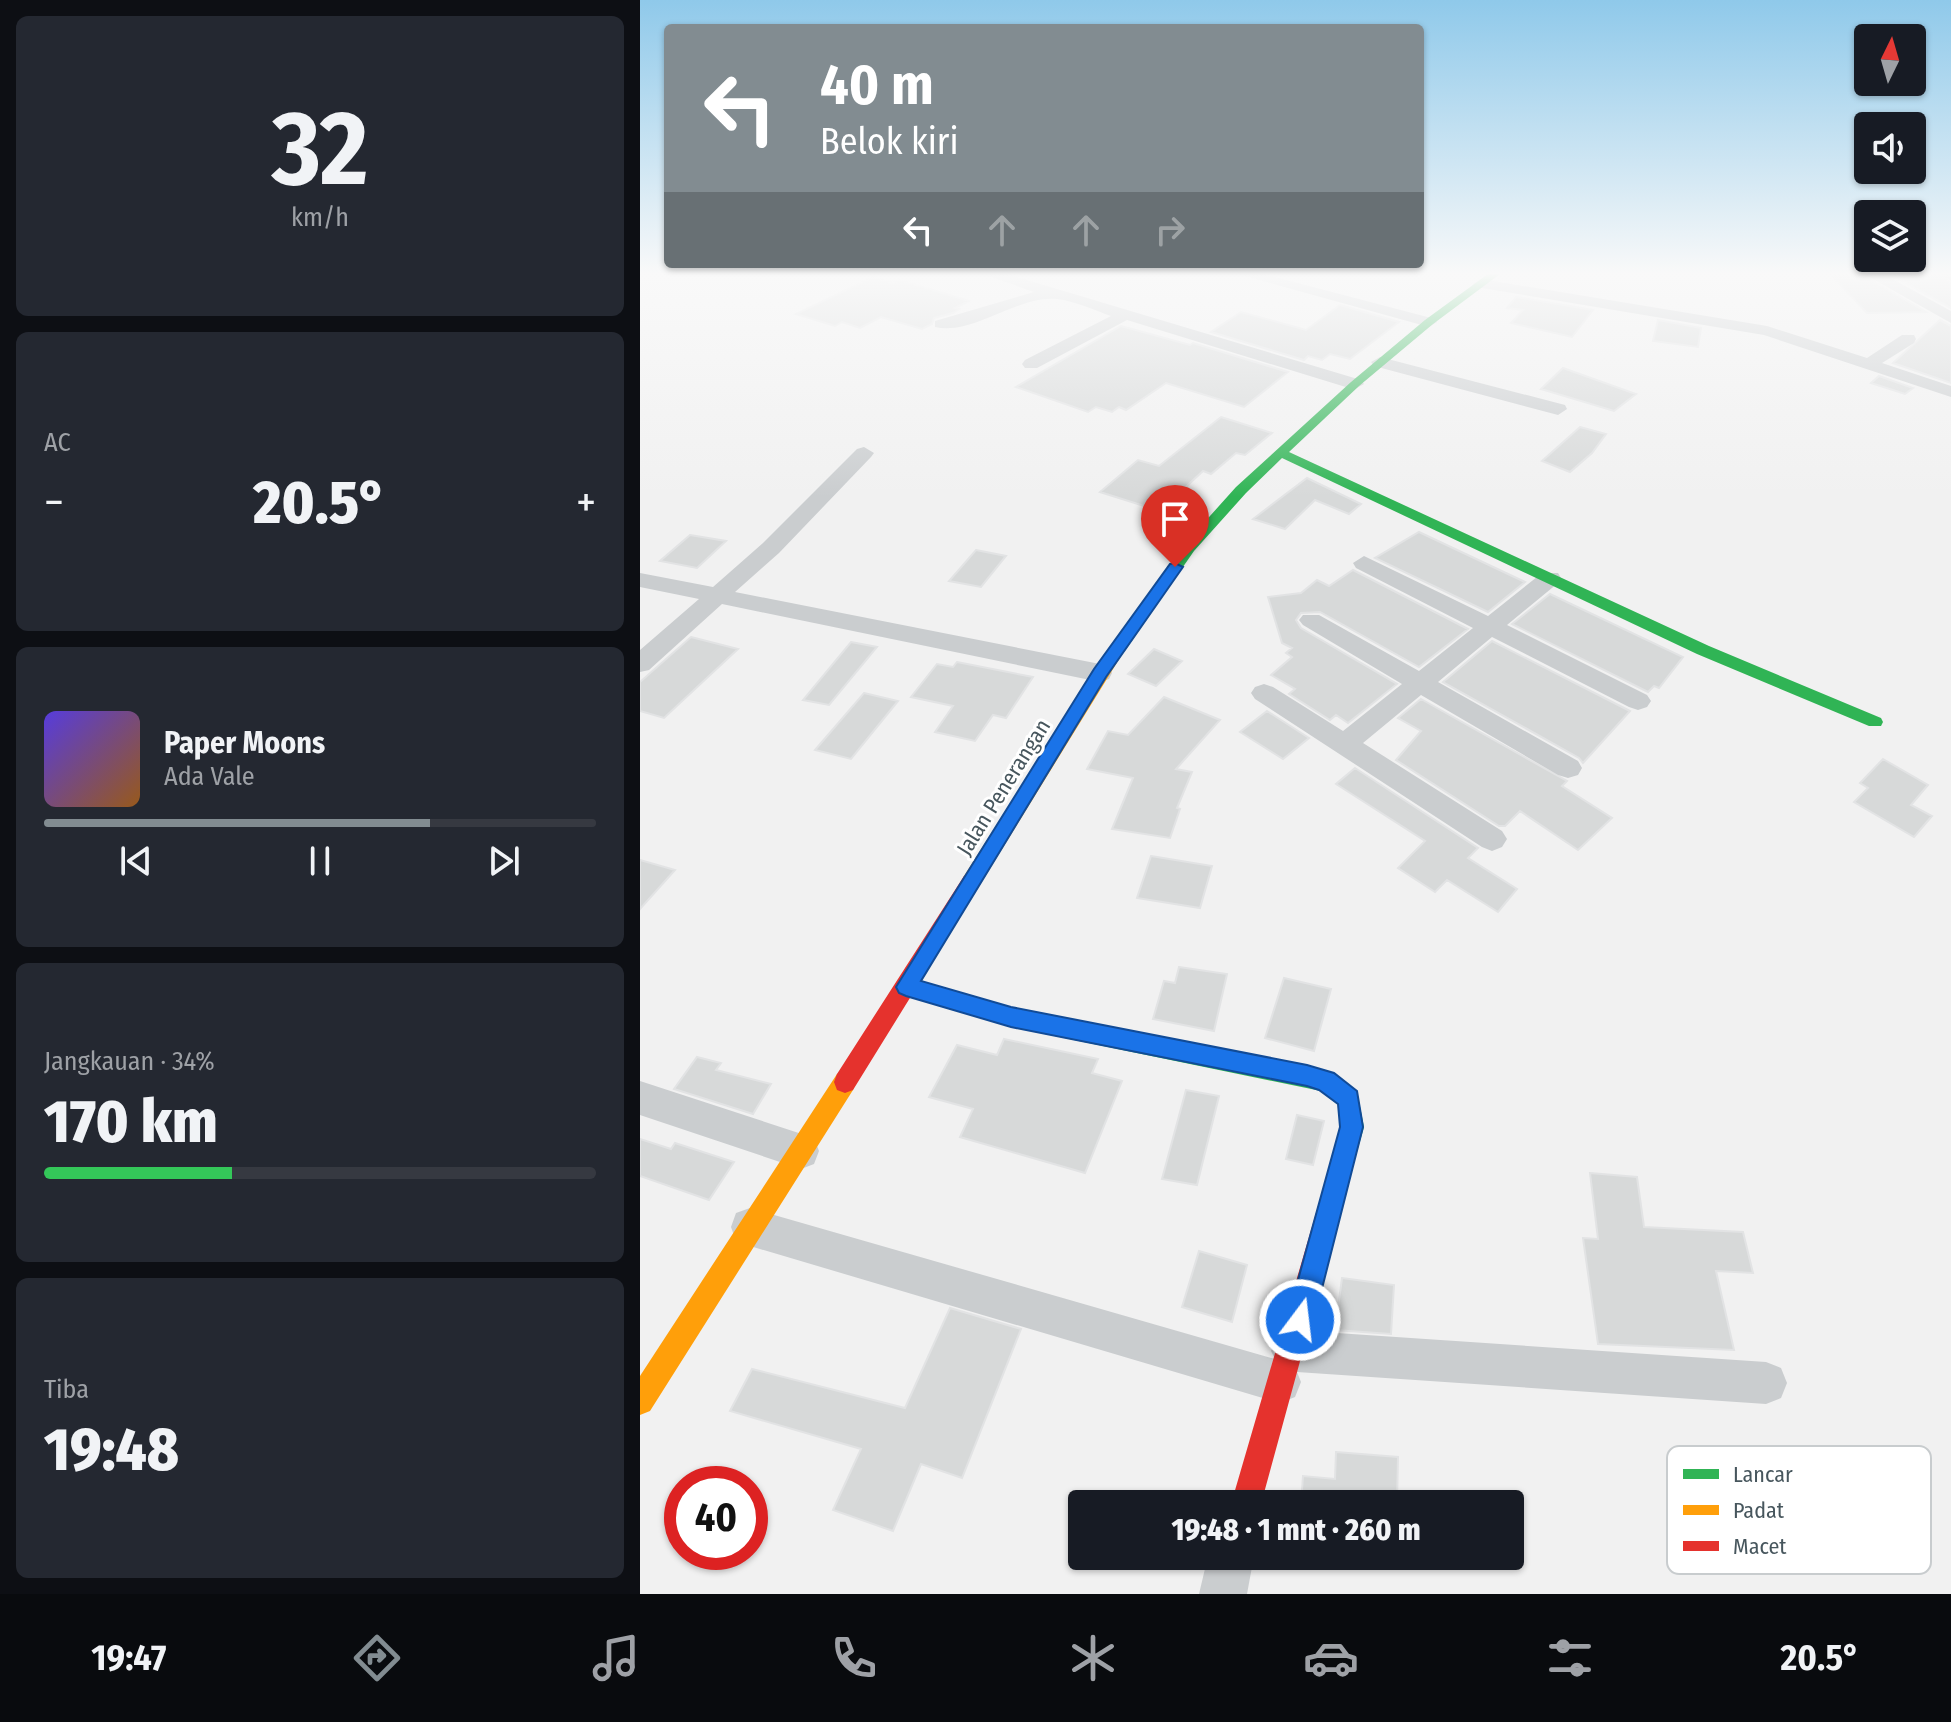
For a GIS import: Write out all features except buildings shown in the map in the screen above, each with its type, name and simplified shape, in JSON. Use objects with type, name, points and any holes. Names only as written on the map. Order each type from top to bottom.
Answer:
[{"type":"street","points":[[1031,364],[1061,348]]},
{"type":"street","points":[[1236,348],[1355,384]]},
{"type":"street","name":"Jalan Penerangan","points":[[640,1401],[906,987],[1100,673],[1199,536],[1241,490],[1397,348]]},
{"type":"street","points":[[1819,348],[1951,392]]},
{"type":"street","points":[[1868,365],[1894,348]]},
{"type":"street","points":[[1380,362],[1558,409]]},
{"type":"street","points":[[640,664],[788,532],[864,453]]},
{"type":"street","points":[[1281,453],[1703,650],[1875,722]]},
{"type":"street","points":[[1364,563],[1638,701]]},
{"type":"street","points":[[1344,744],[1550,578]]},
{"type":"street","points":[[640,580],[1100,673]]},
{"type":"street","points":[[1311,620],[1568,768]]},
{"type":"street","points":[[1264,693],[1492,839]]},
{"type":"street","points":[[906,987],[1011,1017],[1307,1075],[1326,1081],[1349,1099],[1352,1127],[1250,1490]]},
{"type":"street","points":[[640,1098],[801,1151]]},
{"type":"street","points":[[750,1227],[1113,1331],[1286,1367],[1766,1383]]},
{"type":"street","points":[[1223,1594],[1228,1570]]},
{"type":"traffic: fast","points":[[1118,648],[1189,548],[1241,490],[1398,348]]},
{"type":"traffic: fast","points":[[1281,453],[1703,650],[1875,722]]},
{"type":"traffic: fast","points":[[906,987],[1011,1017],[1326,1081],[1349,1099],[1352,1127],[1337,1182]]},
{"type":"traffic: slow","points":[[971,882],[1118,648]]},
{"type":"traffic: slow","points":[[640,1401],[845,1082]]},
{"type":"traffic: jam","points":[[845,1082],[971,882]]},
{"type":"traffic: jam","points":[[1250,1490],[1337,1182]]},
{"type":"route","points":[[1175,567],[1100,673],[906,987],[1011,1017],[1307,1075],[1326,1081],[1349,1099],[1352,1127],[1300,1320]]}]
